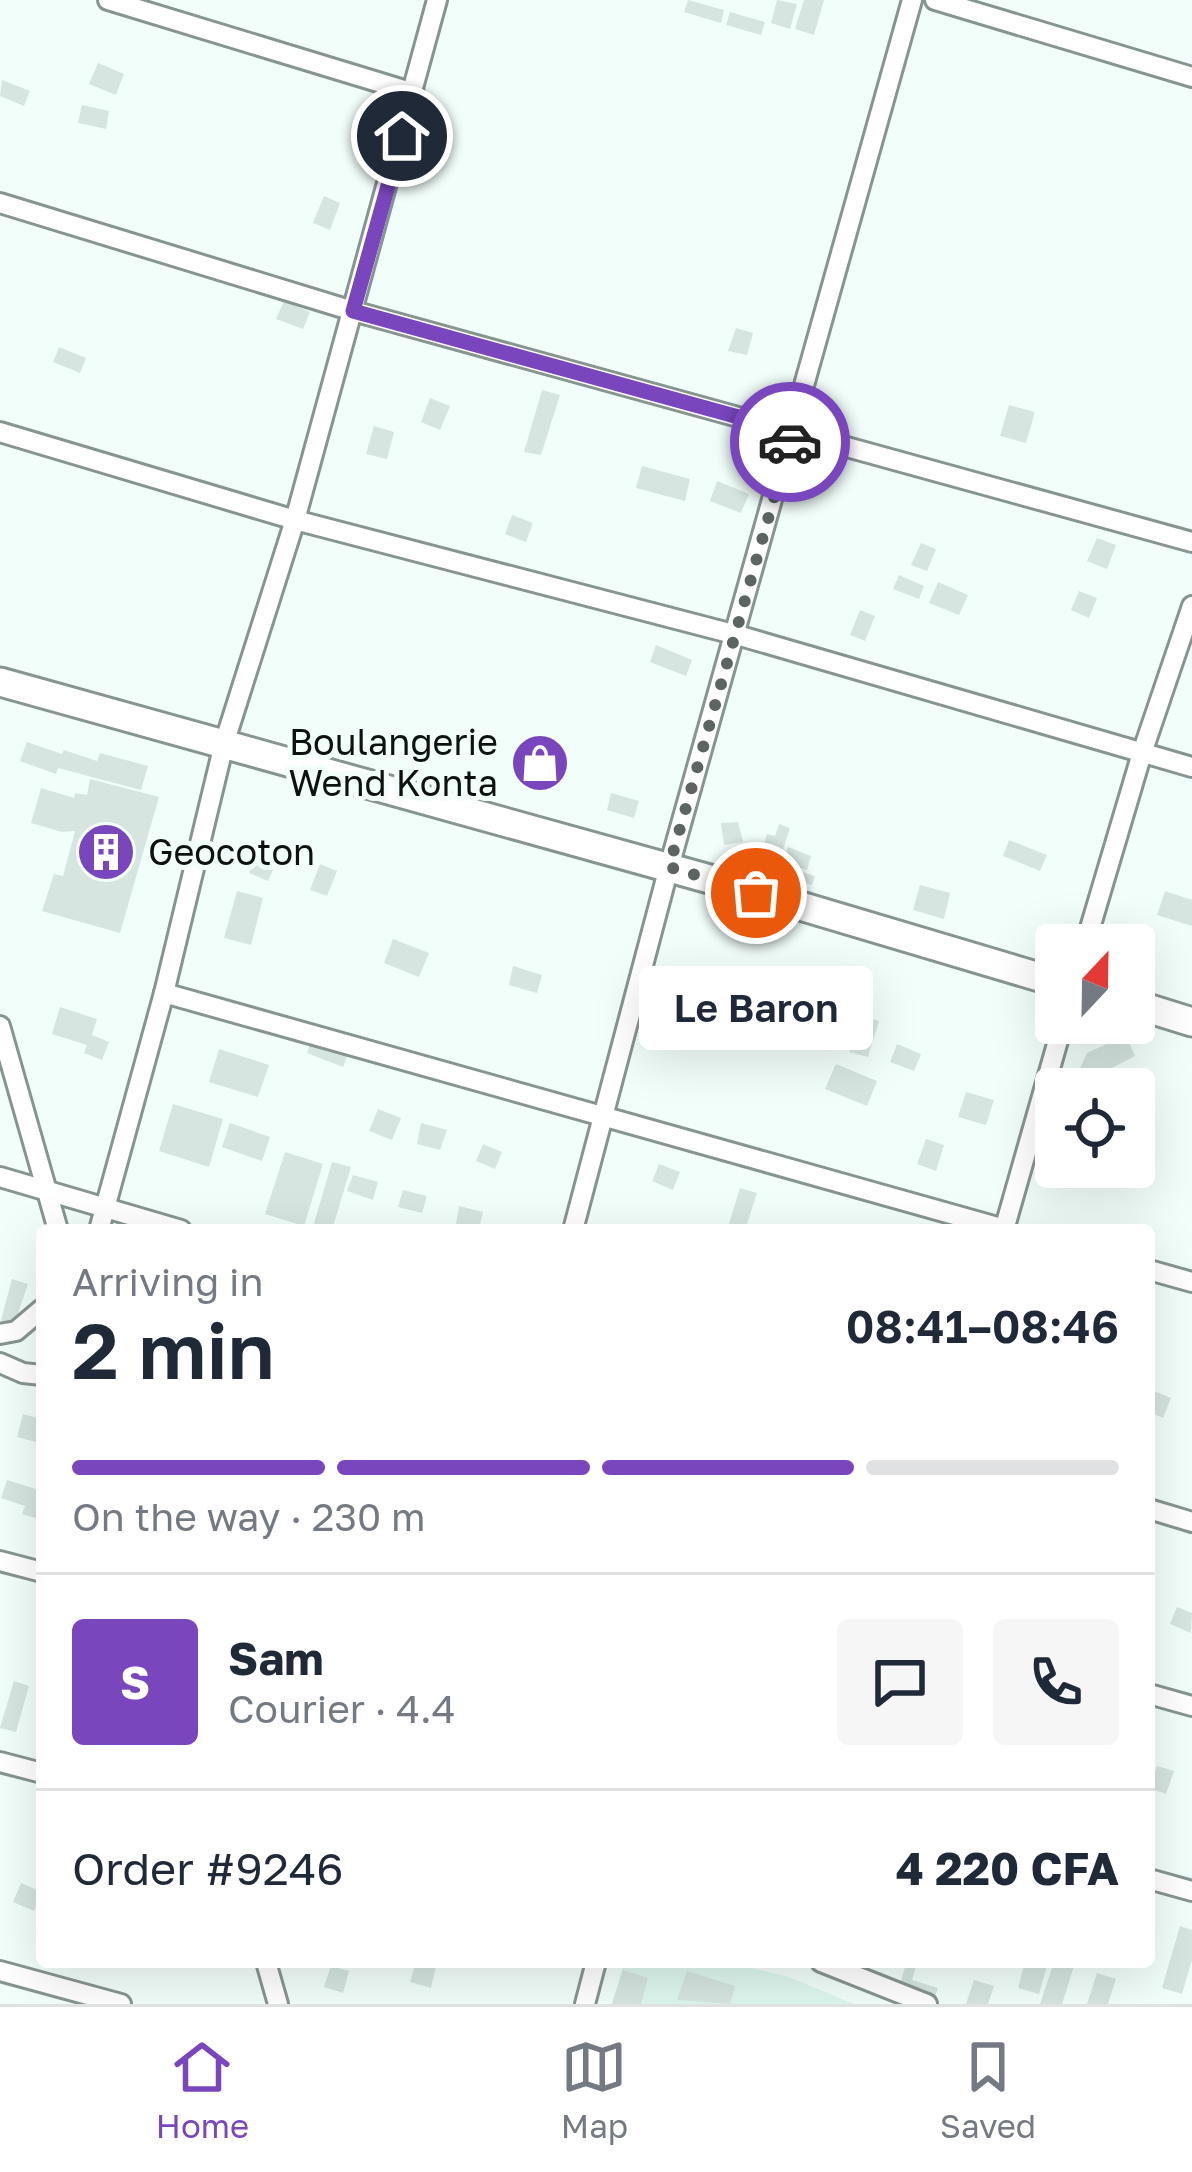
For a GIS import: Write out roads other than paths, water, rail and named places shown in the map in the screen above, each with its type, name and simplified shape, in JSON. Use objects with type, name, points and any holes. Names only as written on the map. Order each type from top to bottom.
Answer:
[{"type":"highway","points":[[0,682],[669,867],[1035,976]]},
{"type":"highway","points":[[1155,1011],[1192,1022]]},
{"type":"street","points":[[108,0],[414,92]]},
{"type":"street","points":[[100,1224],[164,993],[224,743],[296,520],[437,0]]},
{"type":"street","points":[[575,1224],[669,867],[912,0]]},
{"type":"street","points":[[935,0],[1192,77]]},
{"type":"street","points":[[0,203],[353,311],[1192,542]]},
{"type":"street","points":[[0,432],[296,520],[737,635],[1192,767]]},
{"type":"street","points":[[1091,924],[1192,606]]},
{"type":"street","points":[[164,993],[984,1224]]},
{"type":"street","points":[[0,1026],[56,1224]]},
{"type":"street","points":[[1007,1224],[1057,1044]]},
{"type":"street","points":[[0,1177],[162,1224]]},
{"type":"street","points":[[1155,1272],[1192,1282]]},
{"type":"street","points":[[0,1334],[16,1331],[36,1314]]},
{"type":"street","points":[[0,1363],[36,1374]]},
{"type":"street","points":[[1155,1511],[1192,1522]]},
{"type":"street","points":[[0,1561],[36,1570]]},
{"type":"street","points":[[1155,1696],[1192,1706]]},
{"type":"street","points":[[0,1762],[36,1771]]},
{"type":"street","points":[[1155,1881],[1192,1891]]},
{"type":"street","points":[[268,1968],[278,2004]]},
{"type":"street","points":[[585,2004],[594,1968]]},
{"type":"street","points":[[836,1968],[927,2004]]},
{"type":"street","points":[[0,1971],[67,1996],[122,2004]]},
{"type":"place","name":"Boulangerie Wend Konta","points":[[540,763]]},
{"type":"place","name":"Geocoton","points":[[106,852]]},
{"type":"place","name":"Le Baron","points":[[756,893]]}]
